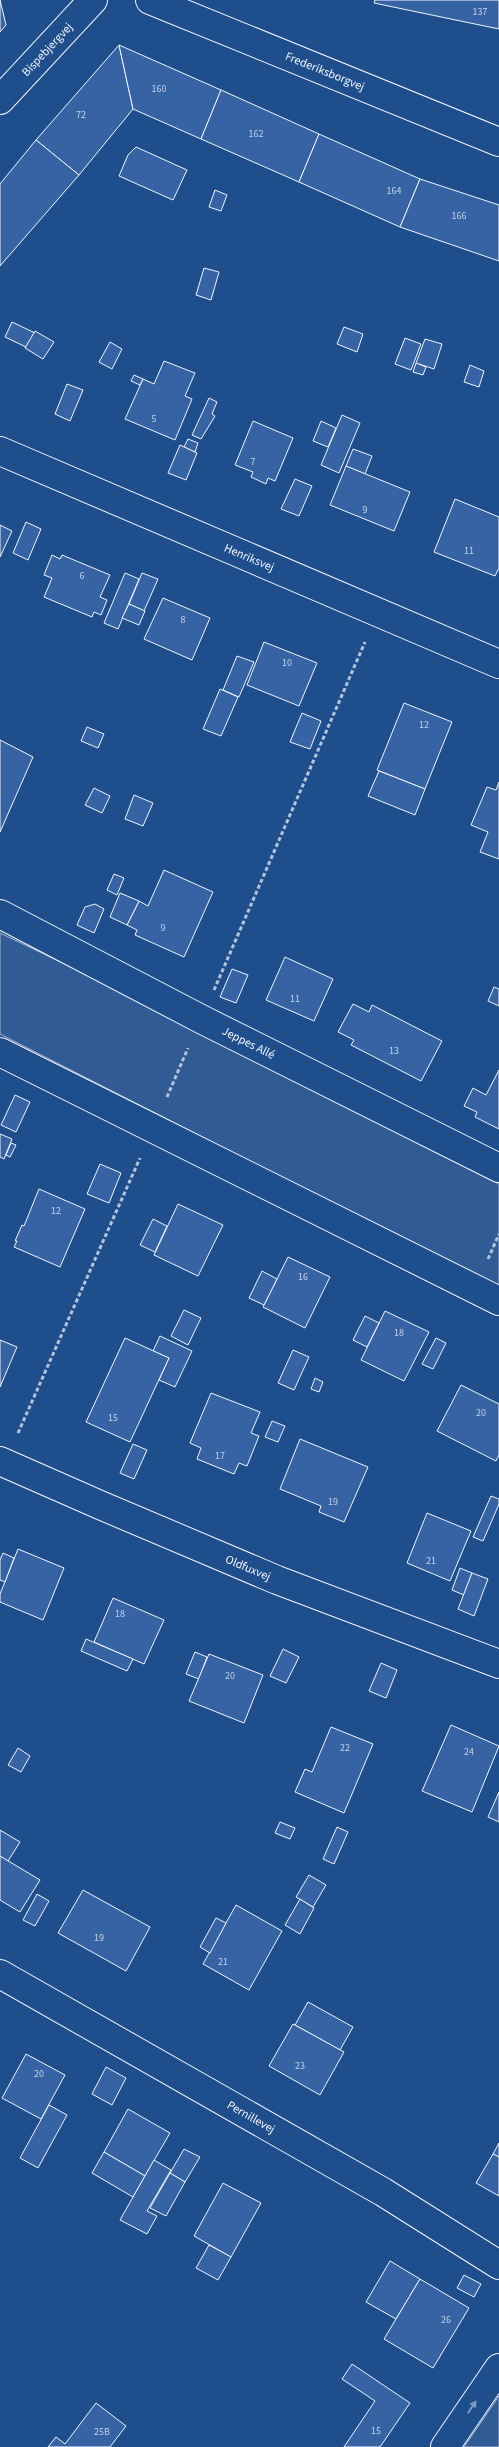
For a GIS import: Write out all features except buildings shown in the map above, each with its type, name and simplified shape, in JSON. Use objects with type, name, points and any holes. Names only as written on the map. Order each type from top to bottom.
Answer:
[{"type":"street","name":"Bispebjergvej","points":[[0,100],[92,0]]},
{"type":"street","name":"Frederiksborgvej","points":[[150,0],[499,142]]},
{"type":"street","name":"Henriksvej","points":[[0,451],[499,664]]},
{"type":"street","name":"Jeppes Allé","points":[[0,914],[202,1019],[499,1168]]},
{"type":"street","points":[[0,1052],[152,1129],[260,1180],[499,1302]]},
{"type":"street","name":"Oldfuxvej","points":[[2,1462],[277,1580],[499,1664]]},
{"type":"street","name":"Pernillevej","points":[[0,1974],[383,2192],[499,2265]]},
{"type":"street","points":[[445,2447],[499,2368]]},
{"type":"path","points":[[2,1462],[202,1019],[378,613]]},
{"type":"shaded area","points":[[0,933],[209,1033],[499,1184],[499,1288],[0,1034]]},
{"type":"shaded area","points":[[499,2396],[499,2447],[464,2447]]}]
